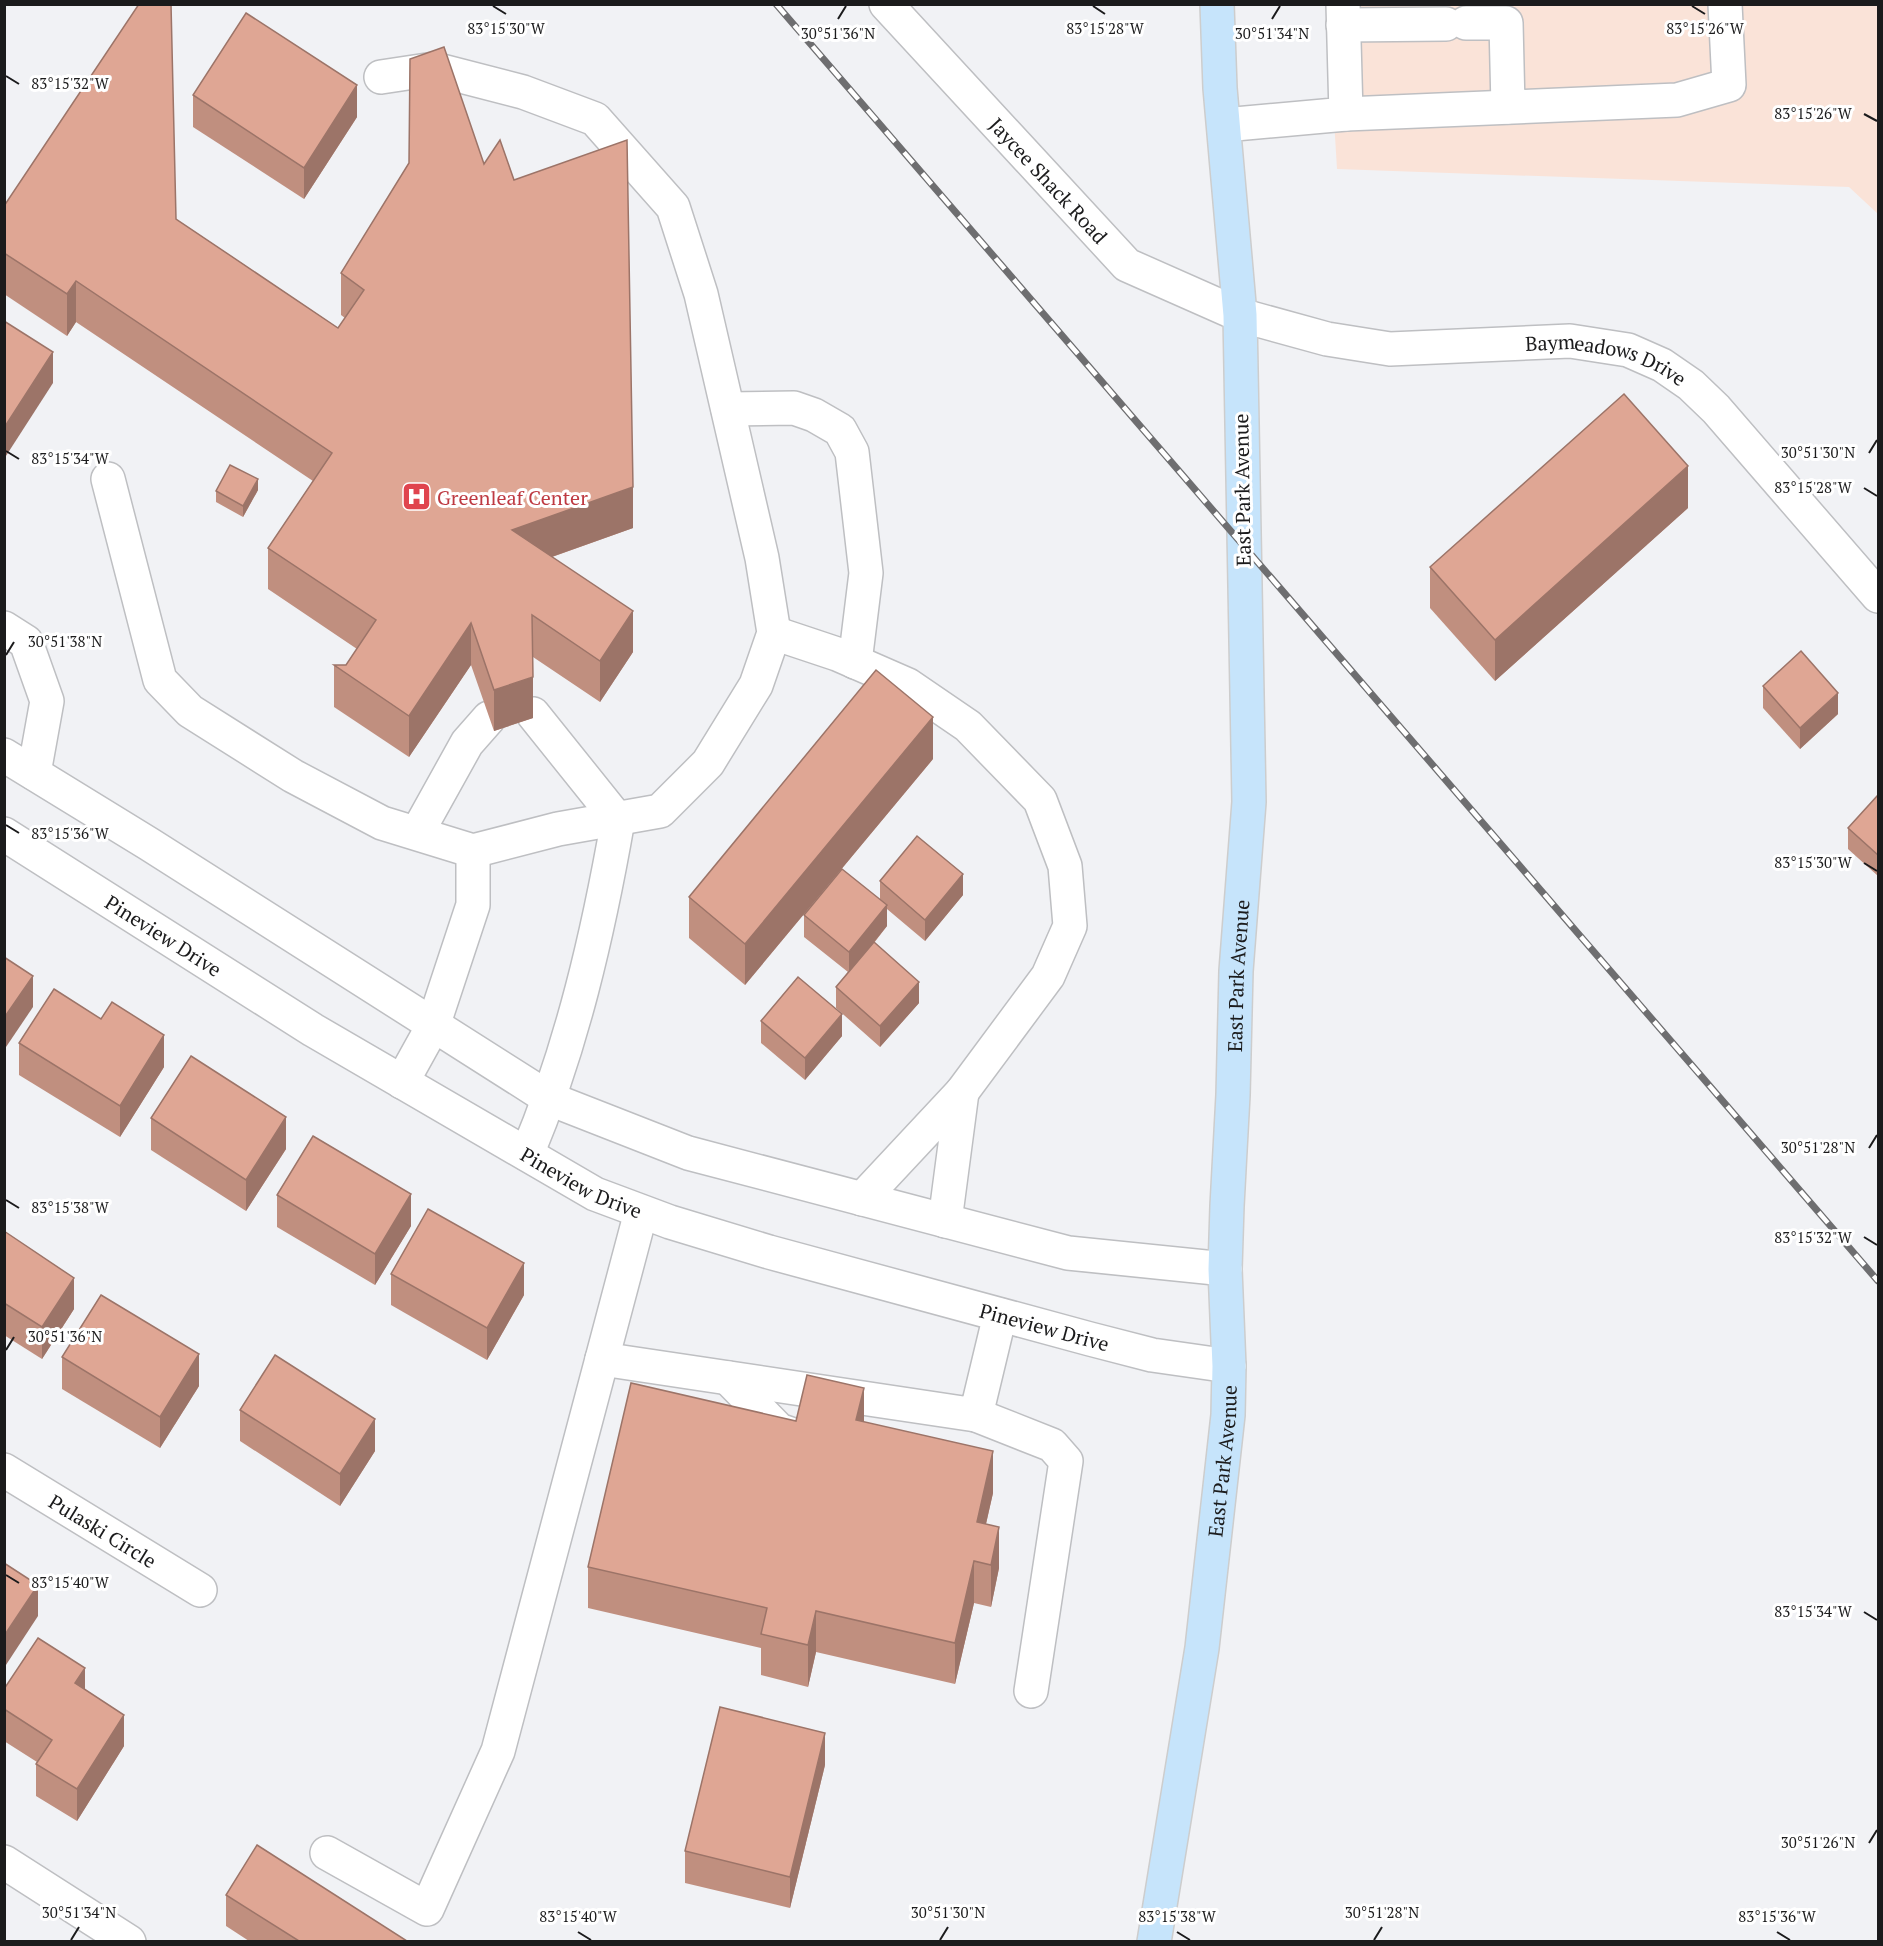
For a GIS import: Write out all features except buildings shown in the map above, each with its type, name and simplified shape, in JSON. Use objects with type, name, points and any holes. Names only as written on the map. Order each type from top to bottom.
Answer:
[{"type":"main road","name":"East Park Avenue","points":[[1154,1941],[1209,1593],[1228,1415],[1229,1366],[1225,1269],[1236,971],[1249,802],[1240,315],[1224,125],[1218,4]]},
{"type":"street","name":"Jaycee Shack Road","points":[[885,4],[1127,265],[1240,315]]},
{"type":"street","points":[[1224,125],[1346,114],[1677,100],[1729,85],[1725,4]]},
{"type":"street","points":[[1346,114],[1343,15],[1456,24],[1506,23],[1508,107]]},
{"type":"street","points":[[108,479],[160,680],[190,711],[293,776],[382,823],[473,851],[558,829],[660,811],[708,763],[756,685],[774,633],[762,558],[701,294],[673,207],[596,119],[523,92],[434,69],[381,78]]},
{"type":"street","name":"Baymeadows Drive","points":[[1240,315],[1327,339],[1390,349],[1570,341],[1628,350],[1662,365],[1691,385],[1716,409],[1878,596]]},
{"type":"street","points":[[728,409],[794,408],[840,430],[852,452],[866,573],[855,662]]},
{"type":"street","points":[[4,628],[26,642],[47,701],[34,773]]},
{"type":"street","points":[[774,633],[855,662],[908,685],[968,726],[1040,800],[1065,866],[1070,926],[1048,976],[962,1092],[862,1199]]},
{"type":"street","points":[[527,1154],[550,1099],[571,1034],[603,907],[618,820],[533,714]]},
{"type":"street","points":[[417,833],[467,742],[489,718]]},
{"type":"street","points":[[4,756],[550,1099],[688,1153],[1068,1253],[1225,1269]]},
{"type":"street","name":"Pineview Drive","points":[[4,834],[313,1030],[595,1194],[641,1212],[769,1252],[999,1315],[1152,1355],[1229,1366]]},
{"type":"street","points":[[402,1082],[433,1026],[473,905],[473,851]]},
{"type":"street","points":[[945,1221],[962,1092]]},
{"type":"street","points":[[327,1852],[427,1909],[498,1751],[641,1212]]},
{"type":"street","points":[[976,1415],[999,1315]]},
{"type":"street","points":[[602,1359],[976,1415],[1052,1445],[1066,1461],[1031,1691]]},
{"type":"street","points":[[728,1378],[779,1430],[802,1438]]},
{"type":"street","points":[[901,1431],[924,1407]]},
{"type":"street","name":"Pulaski Circle","points":[[4,1470],[200,1590]]},
{"type":"street","points":[[4,1862],[129,1941]]},
{"type":"shaded area","points":[[1327,5],[1878,5],[1878,214],[1849,187],[1337,169]]},
{"type":"railway","points":[[776,4],[1878,1281]]},
{"type":"place","name":"Greenleaf Center","points":[[416,497]]}]
